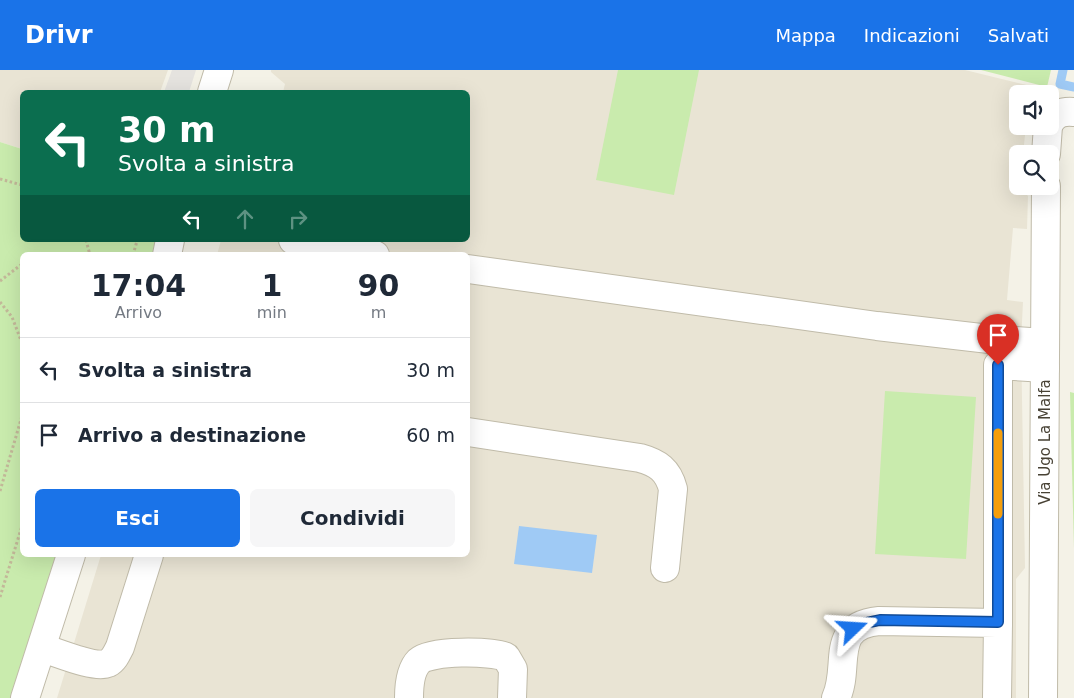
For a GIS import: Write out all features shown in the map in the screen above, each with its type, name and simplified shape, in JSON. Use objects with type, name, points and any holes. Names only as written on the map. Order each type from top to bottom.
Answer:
[{"type":"street","points":[[213,90],[219,70]]},
{"type":"street","name":"Via Ugo La Malfa","points":[[1043,698],[1046,195]]},
{"type":"street","points":[[301,242],[357,252]]},
{"type":"street","points":[[470,269],[877,326],[1045,356]]},
{"type":"street","points":[[997,698],[998,365],[1045,356]]},
{"type":"street","points":[[470,432],[640,458],[652,461],[660,466],[670,480],[673,489],[665,568]]},
{"type":"street","points":[[25,698],[71,557]]},
{"type":"street","points":[[42,648],[98,664],[108,663],[112,660],[120,647],[148,557]]},
{"type":"street","points":[[836,698],[840,684],[844,647],[853,629],[861,624],[880,620],[998,622]]},
{"type":"street","points":[[409,698],[410,679],[414,668],[420,661],[427,657],[448,653],[493,654],[506,657],[514,669],[512,698]]},
{"type":"path","points":[[0,179],[20,184]]},
{"type":"path","points":[[0,282],[20,266]]},
{"type":"path","points":[[0,302],[12,316],[20,338]]},
{"type":"path","points":[[0,491],[20,423]]},
{"type":"path","points":[[0,597],[20,532]]},
{"type":"shaded area","points":[[0,70],[168,70],[161,90],[20,90],[20,148],[0,142]]},
{"type":"shaded area","points":[[172,70],[196,70],[190,90],[165,90]]},
{"type":"shaded area","points":[[271,70],[965,70],[1027,85],[1009,85],[1009,135],[1025,135],[1024,145],[1009,145],[1009,195],[1028,196],[1027,229],[1013,228],[1007,300],[1023,302],[1021,342],[1025,568],[1016,579],[1016,698],[57,698],[66,669],[77,672],[85,647],[74,643],[100,557],[470,557],[470,252],[218,252],[220,242],[470,242],[470,90],[284,90],[285,84]]},
{"type":"green space","points":[[618,70],[699,70],[674,195],[596,180]]},
{"type":"green space","points":[[981,70],[1051,70],[1047,85],[1039,85]]},
{"type":"green space","points":[[0,142],[20,148],[20,242],[160,242],[157,252],[20,252],[20,557],[57,557],[11,698],[0,698]]},
{"type":"green space","points":[[885,391],[976,397],[966,559],[875,554]]},
{"type":"green space","points":[[1070,392],[1074,393],[1074,549]]},
{"type":"water","points":[[519,526],[597,535],[592,573],[514,564]]},
{"type":"waterway","points":[[1063,70],[1060,84],[1074,87]]},
{"type":"slow traffic","points":[[998,433],[998,514]]},
{"type":"route","points":[[853,629],[861,624],[880,620],[998,622],[998,365]]}]
